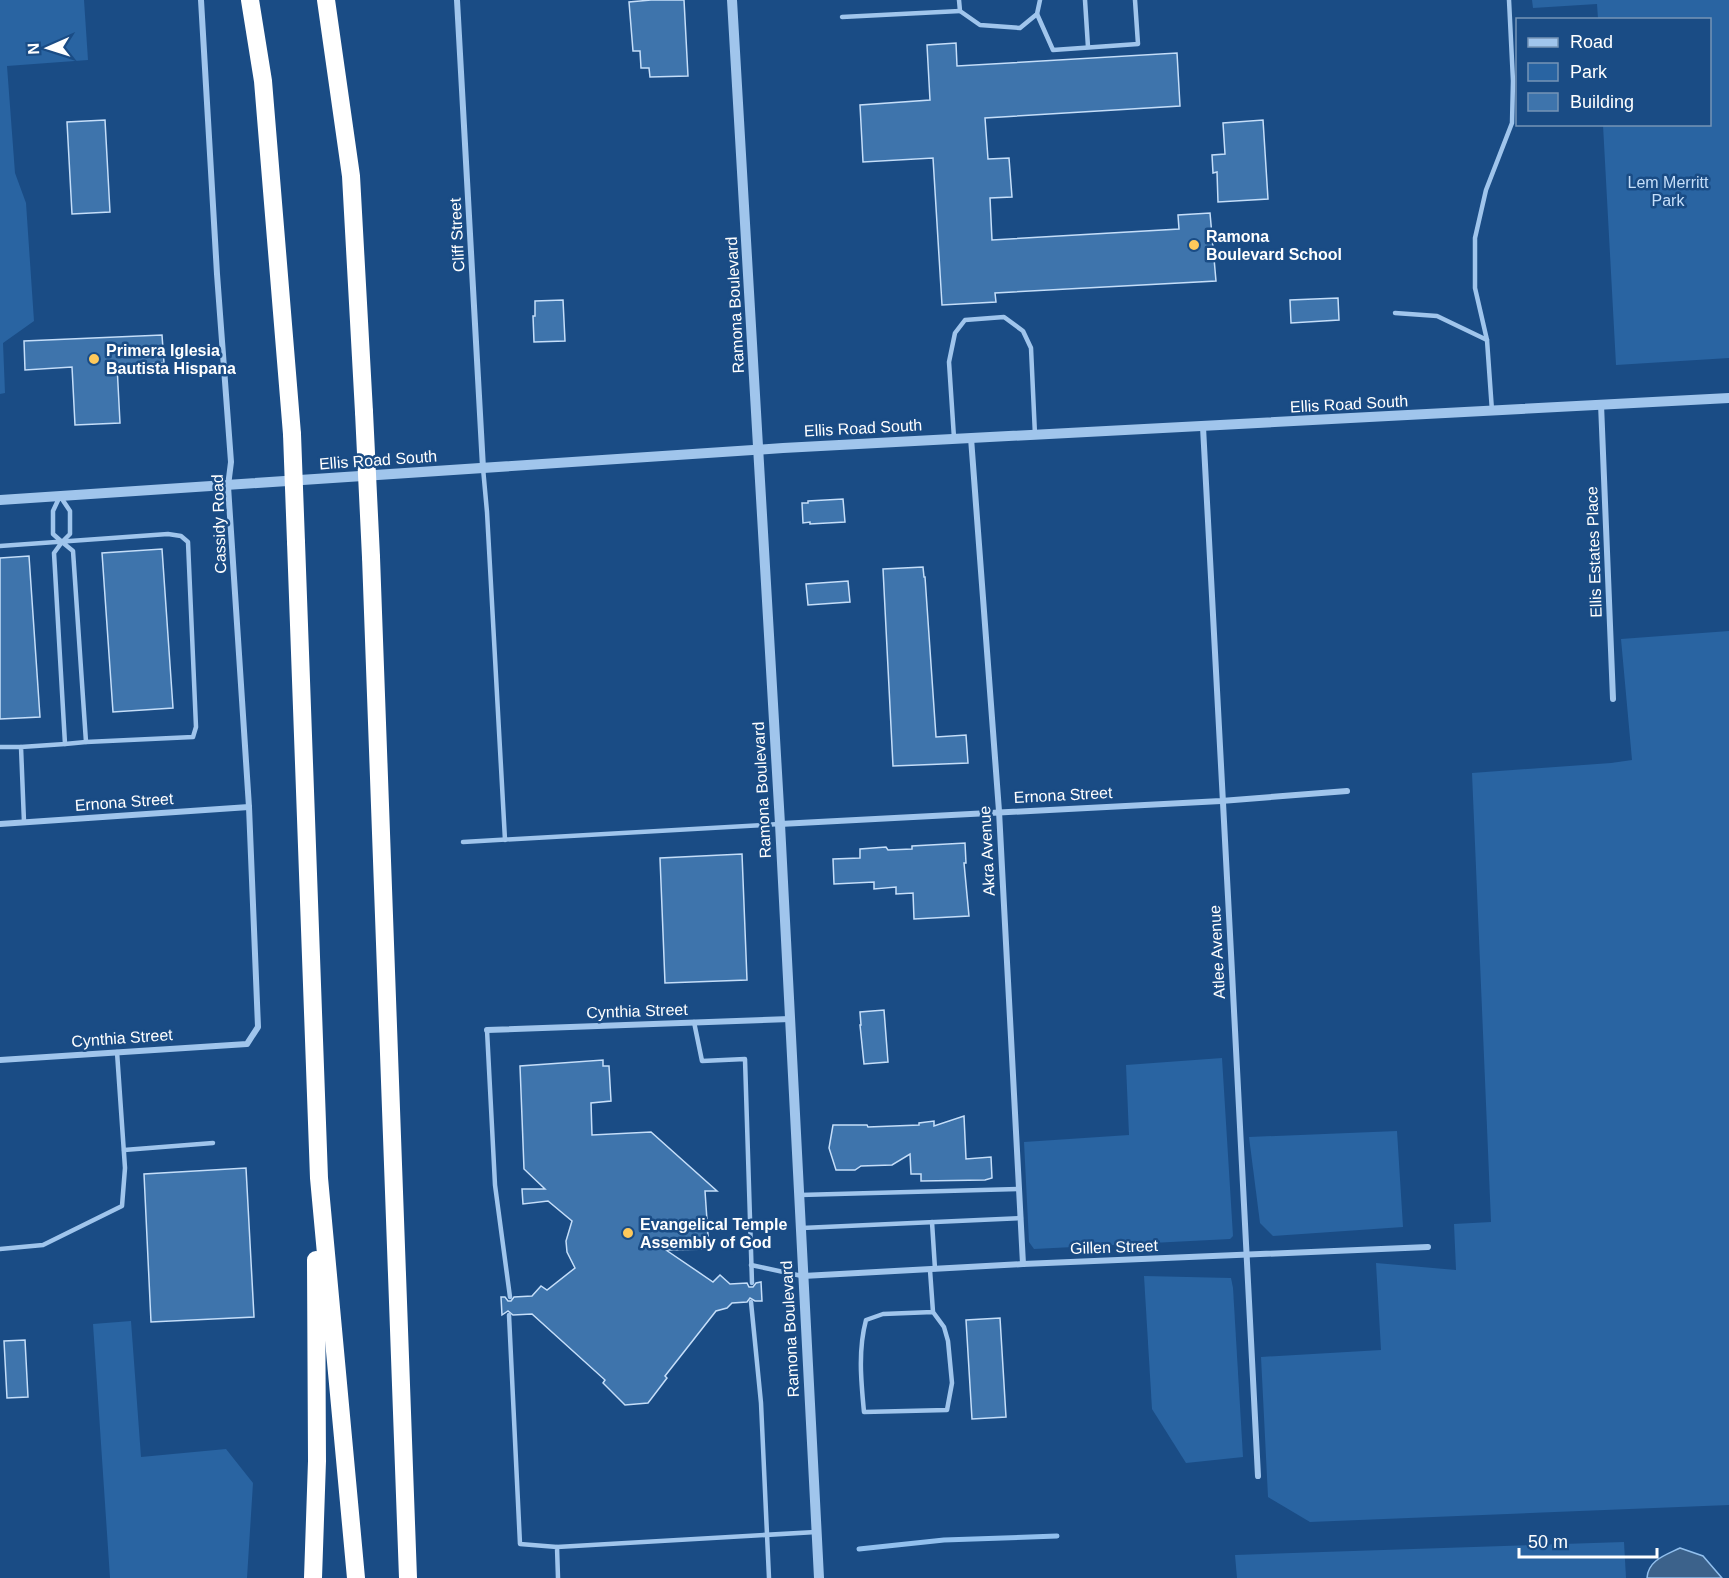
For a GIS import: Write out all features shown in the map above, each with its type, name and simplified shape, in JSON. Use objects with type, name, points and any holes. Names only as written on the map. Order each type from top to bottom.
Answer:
[{"type":"highway","points":[[250,0],[263,81],[292,434],[319,1178],[356,1578]]},
{"type":"highway","points":[[326,0],[351,176],[364,412],[408,1578]]},
{"type":"highway","points":[[313,1578],[316,1461],[316,1253],[319,1178]]},
{"type":"street","name":"Cassidy Road","points":[[201,0],[231,462],[228,486],[249,807],[258,1027],[247,1044]]},
{"type":"street","name":"Cliff Street","points":[[457,0],[483,468]]},
{"type":"street","name":"Ramona Boulevard","points":[[732,0],[780,824],[799,1228],[819,1578]]},
{"type":"street","name":"Ellis Road South","points":[[0,500],[954,438],[1203,427],[1729,398]]},
{"type":"street","name":"Ellis Estates Place","points":[[1601,404],[1613,699]]},
{"type":"street","name":"Atlee Avenue","points":[[1203,427],[1258,1476]]},
{"type":"street","name":"Akra Avenue","points":[[970,438],[999,812],[1023,1264]]},
{"type":"street","name":"Ernona Street","points":[[780,824],[1221,801],[1347,790]]},
{"type":"street","name":"Ernona Street","points":[[0,824],[249,807]]},
{"type":"street","name":"Cynthia Street","points":[[487,1030],[790,1019]]},
{"type":"street","name":"Cynthia Street","points":[[0,1060],[247,1044]]},
{"type":"street","name":"Gillen Street","points":[[802,1276],[1428,1247]]},
{"type":"lane","points":[[960,0],[960,11]]},
{"type":"lane","points":[[1040,0],[1037,14],[1053,50],[1138,44],[1136,0]]},
{"type":"lane","points":[[1085,0],[1088,47]]},
{"type":"lane","points":[[1492,411],[1487,340],[1475,288],[1475,238],[1486,190],[1512,123],[1514,81],[1509,0]]},
{"type":"lane","points":[[842,17],[960,11],[980,25],[1020,28],[1037,14]]},
{"type":"lane","points":[[1395,313],[1437,316],[1487,340]]},
{"type":"lane","points":[[954,438],[949,362],[955,333],[965,320],[1004,317],[1023,331],[1031,348],[1035,435]]},
{"type":"lane","points":[[483,468],[505,840]]},
{"type":"lane","points":[[60,496],[53,512],[53,534],[73,551],[86,742]]},
{"type":"lane","points":[[60,496],[70,511],[70,534],[54,553],[65,744]]},
{"type":"lane","points":[[0,546],[168,534],[181,536],[188,542],[196,727],[193,736],[0,747]]},
{"type":"lane","points":[[21,747],[24,822]]},
{"type":"lane","points":[[463,842],[780,824]]},
{"type":"lane","points":[[694,1022],[702,1062],[745,1059],[752,1283]]},
{"type":"lane","points":[[487,1030],[495,1185],[510,1297]]},
{"type":"lane","points":[[0,1249],[43,1245],[122,1206],[125,1168],[117,1052]]},
{"type":"lane","points":[[124,1150],[213,1143]]},
{"type":"lane","points":[[798,1196],[1019,1189]]},
{"type":"lane","points":[[799,1228],[1021,1218]]},
{"type":"lane","points":[[932,1222],[933,1312],[944,1327],[948,1341],[952,1383],[946,1410],[864,1412],[861,1338],[866,1320],[883,1314],[933,1312]]},
{"type":"lane","points":[[751,1265],[802,1276]]},
{"type":"lane","points":[[751,1302],[761,1403],[769,1578]]},
{"type":"lane","points":[[508,1315],[520,1544],[557,1547],[816,1532]]},
{"type":"lane","points":[[557,1547],[558,1578]]},
{"type":"green space","points":[[0,0],[84,0],[88,60],[7,66],[15,173],[26,203],[34,321],[3,343],[5,393],[0,394]]},
{"type":"green space","name":"Lem Merritt Park","points":[[1532,0],[1729,0],[1729,358],[1616,365],[1603,126],[1711,126],[1711,18],[1598,18],[1597,4],[1533,8]]},
{"type":"green space","points":[[1729,631],[1729,1505],[1310,1522],[1268,1497],[1261,1357],[1381,1350],[1376,1263],[1456,1270],[1454,1224],[1491,1222],[1472,773],[1632,760],[1621,639]]},
{"type":"green space","points":[[1222,1058],[1233,1236],[1230,1239],[1034,1249],[1029,1242],[1024,1142],[1129,1135],[1126,1065]]},
{"type":"green space","points":[[1397,1131],[1403,1227],[1273,1236],[1260,1223],[1249,1137]]},
{"type":"green space","points":[[1144,1276],[1231,1278],[1243,1457],[1186,1463],[1152,1409]]},
{"type":"green space","points":[[131,1321],[141,1457],[226,1449],[253,1483],[247,1578],[110,1578],[93,1324]]},
{"type":"green space","points":[[1624,1542],[1626,1578],[1237,1578],[1235,1555]]},
{"type":"shaded area","points":[[1680,1548],[1703,1556],[1722,1578],[1647,1578],[1654,1562]]},
{"type":"building","points":[[684,0],[688,76],[650,77],[649,68],[641,68],[640,51],[633,51],[629,2]]},
{"type":"building","points":[[956,43],[957,66],[1177,53],[1180,106],[985,118],[988,159],[1009,158],[1012,197],[990,198],[992,240],[1179,229],[1178,215],[1210,213],[1216,281],[995,293],[996,302],[942,305],[933,158],[863,162],[860,105],[930,100],[927,45]]},
{"type":"building","points":[[105,120],[110,212],[72,214],[67,122]]},
{"type":"building","points":[[1263,120],[1268,199],[1218,202],[1217,172],[1213,173],[1212,155],[1225,154],[1223,123]]},
{"type":"building","points":[[1338,298],[1339,320],[1291,323],[1290,300]]},
{"type":"building","points":[[563,300],[565,341],[534,342],[535,301]]},
{"type":"building","points":[[162,335],[164,363],[117,365],[120,423],[75,425],[72,367],[25,370],[24,341]]},
{"type":"building","points":[[843,499],[845,522],[803,523],[802,503]]},
{"type":"building","points":[[162,549],[173,708],[113,712],[102,553]]},
{"type":"building","points":[[29,556],[40,717],[0,719],[0,558]]},
{"type":"building","points":[[923,567],[936,737],[966,735],[968,763],[893,766],[883,569]]},
{"type":"building","points":[[848,581],[850,602],[808,605],[806,584]]},
{"type":"building","points":[[965,843],[966,863],[964,863],[969,916],[914,919],[913,893],[896,894],[896,887],[874,889],[874,882],[834,884],[833,859],[860,858],[860,849],[886,847],[888,850],[912,849],[912,846]]},
{"type":"building","points":[[742,854],[747,980],[665,983],[660,858]]},
{"type":"building","points":[[884,1010],[888,1062],[864,1064],[860,1012]]},
{"type":"building","name":"Evangelical Temple Assembly of God","points":[[603,1060],[603,1066],[609,1066],[611,1101],[591,1103],[592,1135],[651,1132],[717,1191],[705,1191],[709,1249],[666,1250],[713,1282],[720,1275],[730,1284],[747,1283],[749,1287],[753,1287],[756,1283],[761,1282],[762,1301],[750,1298],[747,1302],[732,1303],[727,1308],[716,1311],[665,1376],[667,1378],[648,1403],[625,1405],[603,1383],[605,1380],[532,1314],[513,1315],[508,1311],[502,1315],[501,1297],[511,1301],[514,1297],[532,1296],[541,1286],[547,1290],[575,1268],[567,1252],[566,1241],[572,1221],[548,1201],[523,1204],[522,1189],[545,1189],[524,1169],[520,1066]]},
{"type":"building","points":[[964,1116],[966,1159],[991,1157],[992,1178],[921,1181],[921,1174],[911,1174],[910,1154],[892,1165],[836,1170],[829,1148],[833,1125],[867,1125],[868,1127],[919,1125],[919,1123],[934,1121],[934,1126]]},
{"type":"building","points":[[246,1168],[254,1317],[151,1322],[144,1174]]},
{"type":"building","points":[[1000,1318],[1006,1417],[972,1419],[966,1320]]},
{"type":"building","points":[[25,1340],[28,1397],[7,1398],[4,1341]]},
{"type":"waterway","points":[[859,1549],[944,1540],[1057,1536]]},
{"type":"place","name":"Ramona Boulevard School","points":[[1194,245]]},
{"type":"place","name":"Primera Iglesia Bautista Hispana","points":[[94,359]]},
{"type":"place","name":"Evangelical Temple Assembly of God","points":[[628,1233]]}]
